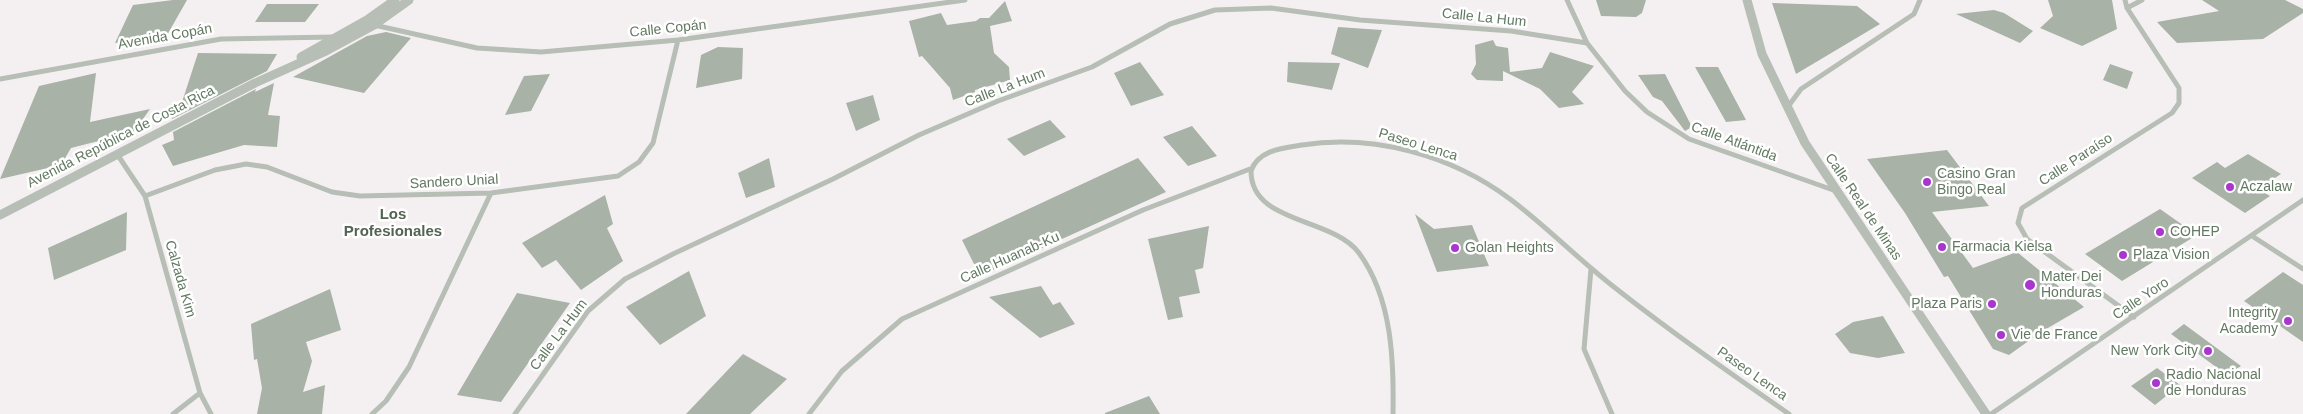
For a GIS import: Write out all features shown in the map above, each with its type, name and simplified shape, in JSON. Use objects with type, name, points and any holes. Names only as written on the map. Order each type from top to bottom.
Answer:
[{"type":"street","name":"Avenida República de Costa Rica","points":[[256,84],[367,20],[395,0]]},
{"type":"street","name":"Avenida República de Costa Rica","points":[[0,215],[256,84],[324,52],[374,25],[409,0]]},
{"type":"street","name":"Calle Copán","points":[[374,25],[477,48],[522,53],[678,40],[965,0]]},
{"type":"street","name":"Calle Atlántida","points":[[1567,0],[1587,43],[1625,91],[1647,112],[1689,139],[1836,191]]},
{"type":"street","name":"Calle Real de Minas","points":[[1747,0],[1750,20],[1804,144],[1986,414]]},
{"type":"street","points":[[1787,108],[1801,89],[1914,14],[1920,0]]},
{"type":"street","name":"Calle Paraíso","points":[[2125,0],[2127,8],[2179,88],[2179,103],[2172,113],[2022,208],[2018,223],[2027,239],[2134,317]]},
{"type":"street","points":[[2127,8],[2142,0]]},
{"type":"street","name":"Calle La Hum","points":[[515,414],[588,311],[625,279],[673,254],[833,179],[919,135],[998,102],[1092,67],[1170,24],[1215,10],[1271,8],[1360,20],[1511,31],[1587,43]]},
{"type":"street","name":"Avenida Copán","points":[[0,79],[221,39],[336,37]]},
{"type":"street","name":"Sandero Unial","points":[[145,196],[215,170],[246,164],[267,167],[346,195],[377,197],[491,193],[618,176],[635,167],[648,154],[654,142],[678,40]]},
{"type":"street","name":"Paseo Lenca","points":[[1250,169],[1258,158],[1273,150],[1339,140],[1386,145],[1465,171],[1522,208],[1591,269],[1656,321],[1789,414]]},
{"type":"street","name":"Calzada Kim","points":[[117,154],[145,196],[200,393],[211,414]]},
{"type":"street","points":[[1250,169],[1256,190],[1264,202],[1279,211],[1323,227],[1344,238],[1361,257],[1372,275],[1389,325],[1394,393],[1393,414]]},
{"type":"street","name":"Calle Huanab-Ku","points":[[809,414],[842,370],[902,319],[1143,210],[1250,169]]},
{"type":"street","points":[[372,414],[386,401],[409,367],[491,193]]},
{"type":"street","name":"Calle Yoro","points":[[1991,414],[2303,200]]},
{"type":"street","points":[[2252,236],[2303,269]]},
{"type":"street","points":[[1591,269],[1584,348],[1612,414]]},
{"type":"street","points":[[173,414],[200,393]]},
{"type":"building","points":[[187,0],[166,37],[115,43],[133,5]]},
{"type":"building","points":[[1596,0],[1646,0],[1642,13],[1636,17],[1601,16]]},
{"type":"building","points":[[2048,0],[2112,0],[2117,29],[2082,46],[2040,28],[2053,16]]},
{"type":"building","points":[[2202,0],[2285,0],[2303,9],[2303,13],[2263,39],[2177,43],[2157,22],[2219,11]]},
{"type":"building","points":[[1005,1],[1012,21],[990,26],[994,53],[1009,67],[1010,80],[975,90],[975,92],[953,100],[950,88],[922,56],[919,57],[909,21],[941,13],[947,25],[976,21],[980,18],[989,18]]},
{"type":"building","points":[[1772,3],[1857,6],[1880,24],[1796,74]]},
{"type":"building","points":[[267,4],[319,4],[305,22],[255,22]]},
{"type":"building","points":[[1994,10],[2004,13],[2033,31],[2020,43],[1956,14]]},
{"type":"building","points":[[1338,27],[1382,30],[1368,68],[1331,54]]},
{"type":"building","points":[[386,32],[411,38],[364,93],[293,77],[367,36]]},
{"type":"building","points":[[1493,40],[1496,46],[1508,48],[1510,72],[1542,68],[1550,52],[1594,66],[1572,92],[1584,104],[1559,108],[1540,89],[1503,71],[1503,81],[1477,80],[1471,74],[1476,64],[1475,45]]},
{"type":"building","points":[[718,47],[743,48],[742,79],[696,88],[701,55]]},
{"type":"building","points":[[198,53],[277,54],[267,71],[172,119],[170,105],[182,102]]},
{"type":"building","points":[[1140,62],[1164,95],[1131,106],[1114,73]]},
{"type":"building","points":[[1288,62],[1340,63],[1332,90],[1287,82]]},
{"type":"building","points":[[2110,64],[2133,72],[2127,89],[2103,80]]},
{"type":"building","points":[[1695,67],[1718,67],[1746,120],[1726,122]]},
{"type":"building","points":[[96,73],[90,122],[150,109],[134,132],[71,148],[61,165],[0,179],[39,86]]},
{"type":"building","points":[[550,74],[531,111],[505,115],[524,76]]},
{"type":"building","points":[[1665,74],[1692,127],[1685,131],[1662,101],[1653,97],[1638,75]]},
{"type":"building","points":[[274,83],[268,115],[280,116],[277,147],[244,145],[173,166],[162,145],[174,140],[173,132],[256,89],[255,92]]},
{"type":"building","points":[[873,95],[880,120],[856,131],[846,103]]},
{"type":"building","points":[[1050,120],[1066,137],[1024,156],[1007,139]]},
{"type":"building","points":[[1192,126],[1217,156],[1188,166],[1163,137]]},
{"type":"building","points":[[1947,150],[1989,206],[1932,212],[1973,268],[2017,252],[2084,307],[2041,332],[2009,355],[1993,349],[1948,276],[1944,277],[1905,213],[1867,159]]},
{"type":"building","name":"Aczalaw","points":[[2248,154],[2281,174],[2258,189],[2270,196],[2245,213],[2192,178],[2217,162],[2225,168]]},
{"type":"building","points":[[769,158],[775,187],[746,198],[738,173]]},
{"type":"building","points":[[1138,158],[1166,192],[980,276],[962,240]]},
{"type":"building","points":[[605,195],[613,224],[607,228],[623,261],[581,290],[556,260],[542,268],[522,243]]},
{"type":"building","points":[[2160,209],[2197,235],[2122,281],[2085,254]]},
{"type":"building","points":[[127,212],[126,250],[54,280],[48,248]]},
{"type":"building","name":"Golan Heights","points":[[1415,214],[1434,229],[1472,225],[1489,266],[1437,272]]},
{"type":"building","points":[[1209,226],[1203,268],[1195,270],[1200,293],[1179,297],[1183,317],[1168,320],[1148,239]]},
{"type":"building","points":[[689,271],[706,316],[660,345],[626,307]]},
{"type":"building","name":"Integrity Academy","points":[[2283,272],[2303,285],[2303,342],[2244,301]]},
{"type":"building","points":[[1041,286],[1053,305],[1060,302],[1075,324],[1040,338],[989,297]]},
{"type":"building","points":[[330,289],[341,330],[306,342],[312,361],[303,392],[325,385],[322,414],[257,414],[262,388],[257,359],[254,360],[251,324]]},
{"type":"building","points":[[517,293],[570,303],[501,402],[457,395]]},
{"type":"building","points":[[1883,316],[1905,353],[1878,358],[1850,353],[1835,334],[1853,322]]},
{"type":"building","name":"New York City","points":[[2184,324],[2241,366],[2227,375],[2171,334]]},
{"type":"building","points":[[743,354],[787,379],[750,414],[686,414]]},
{"type":"building","name":"Radio Nacional de Honduras","points":[[2157,368],[2180,385],[2155,405],[2131,386]]},
{"type":"building","points":[[1149,396],[1160,414],[1105,414],[1105,413]]},
{"type":"place","name":"Casino Gran Bingo Real","points":[[1927,182]]},
{"type":"place","name":"Aczalaw","points":[[2230,187]]},
{"type":"place","name":"COHEP","points":[[2160,232]]},
{"type":"place","name":"Farmacia Kielsa","points":[[1942,247]]},
{"type":"place","name":"Golan Heights","points":[[1455,248]]},
{"type":"place","name":"Plaza Vision","points":[[2123,255]]},
{"type":"place","name":"Mater Dei Honduras","points":[[2030,285]]},
{"type":"place","name":"Plaza Paris","points":[[1992,304]]},
{"type":"place","name":"Integrity Academy","points":[[2288,321]]},
{"type":"place","name":"Vie de France","points":[[2001,335]]},
{"type":"place","name":"New York City","points":[[2208,351]]},
{"type":"place","name":"Radio Nacional de Honduras","points":[[2156,383]]},
{"type":"district","name":"Los Profesionales","points":[[393,224]]}]
